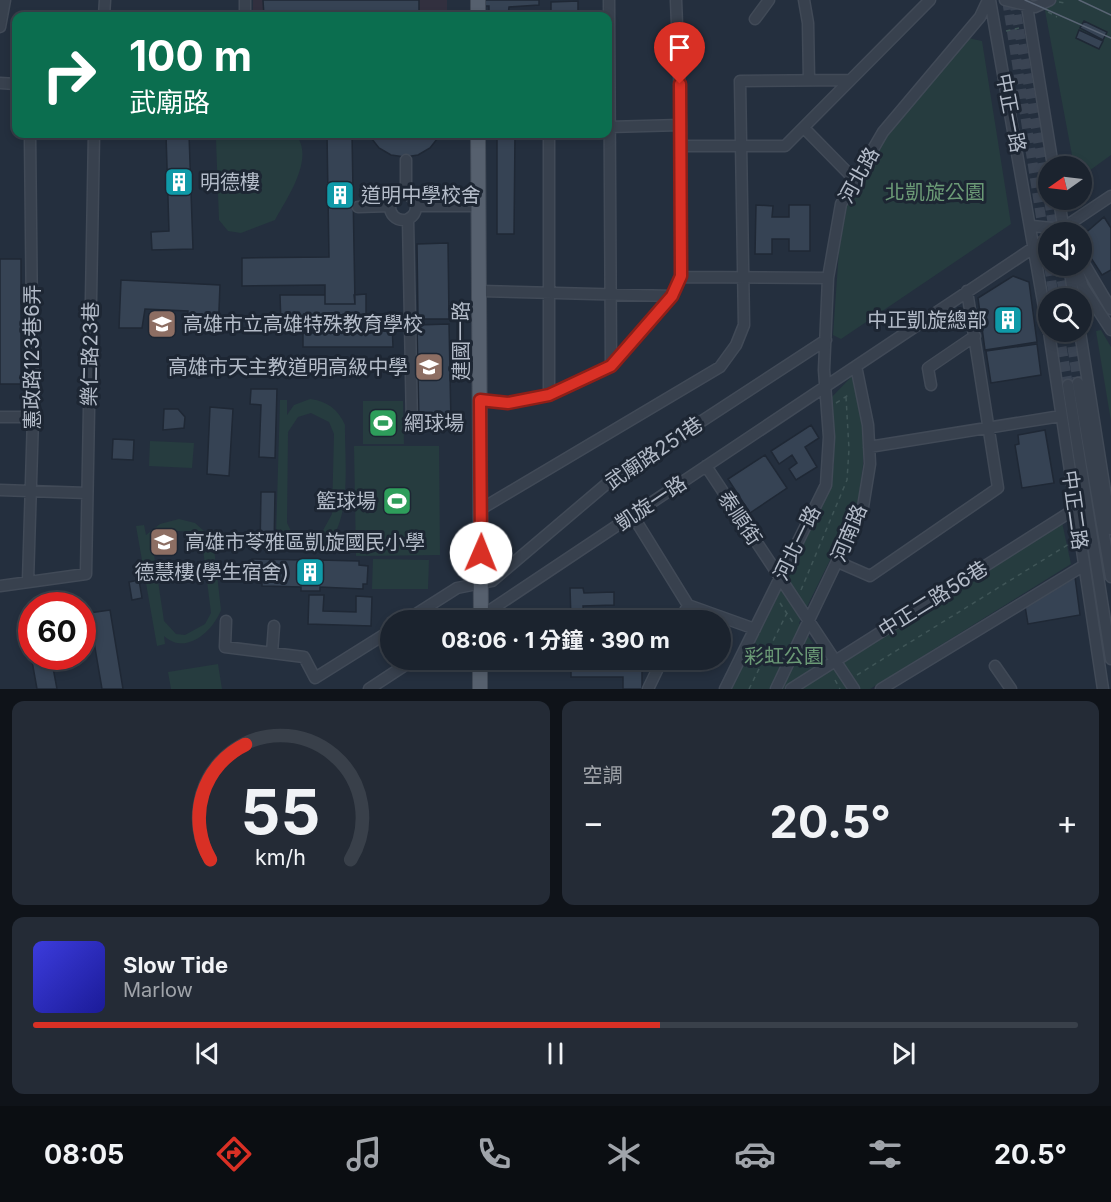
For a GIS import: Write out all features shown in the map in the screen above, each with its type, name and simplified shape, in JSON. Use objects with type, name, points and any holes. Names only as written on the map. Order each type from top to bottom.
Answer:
[{"type":"main road","name":"建國一路","points":[[478,138],[481,291],[480,400],[486,582],[480,610]]},
{"type":"main road","points":[[480,670],[480,689]]},
{"type":"street","points":[[0,27],[5,0]]},
{"type":"street","points":[[480,400],[508,403],[549,395],[611,366],[672,296],[681,276],[681,125],[676,0]]},
{"type":"street","points":[[755,19],[769,0]]},
{"type":"street","points":[[804,0],[808,23],[808,80]]},
{"type":"street","points":[[681,146],[785,146],[930,0]]},
{"type":"street","name":"中正一路","points":[[989,0],[1032,226]]},
{"type":"street","name":"河北路","points":[[827,386],[828,278],[841,204],[883,132],[980,17],[989,0]]},
{"type":"street","points":[[1005,0],[1027,3],[1035,7],[1050,0]]},
{"type":"street","name":"中正一路","points":[[1027,3],[1051,156]]},
{"type":"street","points":[[482,509],[720,367],[736,345],[744,325],[740,81],[849,80]]},
{"type":"street","points":[[612,127],[681,125]]},
{"type":"street","points":[[804,128],[855,180]]},
{"type":"street","name":"憲政路123巷6弄","points":[[28,581],[33,417],[30,138]]},
{"type":"street","name":"樂仁路23巷","points":[[28,581],[86,574],[94,138]]},
{"type":"street","points":[[549,138],[549,395]]},
{"type":"street","points":[[609,138],[611,366]]},
{"type":"street","points":[[406,160],[406,194]]},
{"type":"street","points":[[390,206],[397,195],[406,194],[413,198],[416,206],[414,213],[408,219],[412,426]]},
{"type":"street","points":[[1076,222],[1111,196]]},
{"type":"street","points":[[358,207],[390,206]]},
{"type":"street","points":[[390,206],[396,217],[408,219]]},
{"type":"street","points":[[416,206],[478,206]]},
{"type":"street","points":[[1032,226],[1038,227]]},
{"type":"street","name":"中正二路","points":[[1032,226],[1042,288]]},
{"type":"street","points":[[856,366],[1038,244]]},
{"type":"street","points":[[681,276],[828,278]]},
{"type":"street","points":[[1079,276],[1083,287],[1111,330]]},
{"type":"street","points":[[1091,276],[1111,309]]},
{"type":"street","points":[[481,291],[672,296]]},
{"type":"street","points":[[838,562],[870,576],[998,488],[967,291]]},
{"type":"street","points":[[930,385],[928,368],[975,336]]},
{"type":"street","name":"武廟路251巷","points":[[486,582],[610,481],[826,340]]},
{"type":"street","name":"中正二路","points":[[1051,342],[1102,689]]},
{"type":"street","name":"中正二路","points":[[1082,342],[1111,524]]},
{"type":"street","name":"凱旋一路","points":[[493,610],[856,366]]},
{"type":"street","name":"河南路","points":[[776,689],[863,507],[870,464],[868,425],[856,366]]},
{"type":"street","name":"中正二路","points":[[1111,577],[1073,384],[1111,659]]},
{"type":"street","name":"河北一路","points":[[725,689],[826,485],[829,437],[827,386]]},
{"type":"street","points":[[869,447],[1061,416]]},
{"type":"street","points":[[0,417],[33,417]]},
{"type":"street","name":"泰順街","points":[[706,466],[854,689]]},
{"type":"street","points":[[0,490],[87,493]]},
{"type":"street","name":"中正二路56巷","points":[[791,689],[1075,509]]},
{"type":"street","points":[[633,516],[688,605],[755,629]]},
{"type":"street","points":[[881,689],[1083,566]]},
{"type":"street","points":[[0,586],[28,581]]},
{"type":"street","points":[[422,610],[457,588],[486,582]]},
{"type":"street","points":[[686,610],[688,605]]},
{"type":"street","points":[[226,621],[225,647],[304,657],[315,678],[380,637]]},
{"type":"street","points":[[272,653],[274,626]]},
{"type":"street","points":[[995,666],[1011,689]]},
{"type":"street","points":[[375,687],[399,670]]},
{"type":"street","points":[[648,689],[657,670]]},
{"type":"path","points":[[1048,12],[1057,17]]},
{"type":"path","points":[[996,33],[1030,26]]},
{"type":"path","points":[[828,409],[860,387]]},
{"type":"path","points":[[800,594],[847,480],[849,449],[846,397]]},
{"type":"path","points":[[857,675],[1070,543]]},
{"type":"path","points":[[773,592],[802,636]]},
{"type":"path","points":[[749,689],[787,613]]},
{"type":"path","points":[[834,689],[838,686]]},
{"type":"shaded area","points":[[253,0],[447,0],[447,12],[253,12]]},
{"type":"green space","points":[[1043,0],[1111,0],[1111,155],[1092,169],[1092,156],[1072,156]]},
{"type":"green space","name":"北凱旋公園","points":[[968,38],[982,41],[1011,224],[841,339],[833,335],[839,250],[847,206],[888,135]]},
{"type":"green space","points":[[218,138],[298,138],[301,143],[301,166],[292,189],[275,220],[241,233],[228,231],[219,220],[216,140]]},
{"type":"green space","points":[[1101,330],[1111,347],[1111,421],[1096,331]]},
{"type":"green space","name":"彩虹公園","points":[[852,376],[863,427],[863,465],[858,503],[799,623],[830,668],[1062,522],[1071,564],[870,689],[732,689],[823,505],[834,464],[831,398]]},
{"type":"green space","points":[[310,399],[322,402],[339,414],[345,425],[346,480],[340,520],[333,536],[322,546],[305,549],[297,548],[276,537],[280,400],[287,400],[287,415],[294,405]],"holes":[[[311,413],[329,422],[334,434],[332,514],[321,534],[306,541],[294,537],[287,523],[288,432],[298,417]]]},
{"type":"green space","name":"網球場","points":[[363,401],[403,401],[404,444],[363,444]]},
{"type":"green space","points":[[150,441],[194,443],[192,468],[149,466]]},
{"type":"green space","name":"籃球場","points":[[354,446],[439,446],[440,555],[356,556]]},
{"type":"green space","points":[[179,519],[195,523],[213,539],[221,610],[212,626],[198,638],[181,643],[164,636],[165,644],[157,646],[136,526],[144,525],[146,535],[160,524]],"holes":[[[178,531],[191,532],[202,541],[211,613],[205,624],[185,635],[176,634],[164,621],[153,548],[166,534]]]},
{"type":"green space","points":[[373,559],[429,560],[428,589],[372,589]]},
{"type":"green space","points":[[218,664],[222,689],[171,689],[168,672]]},
{"type":"building","points":[[263,0],[419,0],[419,12],[264,12]]},
{"type":"building","points":[[484,0],[539,0],[539,5],[509,7],[508,12],[489,12],[489,6],[484,6]]},
{"type":"building","points":[[578,1],[578,12],[551,12],[551,2]]},
{"type":"building","points":[[1084,21],[1107,32],[1103,40],[1080,28]]},
{"type":"building","points":[[1079,30],[1103,41],[1099,49],[1076,38]]},
{"type":"building","name":"明德樓","points":[[166,138],[189,138],[193,249],[152,250],[151,232],[169,231]]},
{"type":"building","name":"道明中學校舍","points":[[327,138],[352,138],[355,304],[325,304],[325,285],[242,286],[242,258],[329,257]]},
{"type":"building","points":[[371,138],[438,138],[430,148],[418,155],[405,157],[391,155],[379,148]]},
{"type":"building","points":[[497,138],[515,138],[514,234],[497,234]]},
{"type":"building","points":[[756,205],[773,206],[772,217],[789,217],[789,205],[810,205],[810,251],[789,251],[789,239],[772,239],[772,254],[755,254]]},
{"type":"building","points":[[1104,217],[1111,228],[1111,270],[1102,275],[1092,260],[1092,227]]},
{"type":"building","points":[[448,243],[449,319],[418,319],[417,244]]},
{"type":"building","points":[[0,259],[21,259],[21,384],[0,384]]},
{"type":"building","name":"中正凱旋總部","points":[[1013,276],[1029,282],[1037,342],[985,350],[978,298]]},
{"type":"building","points":[[121,280],[220,285],[218,334],[203,332],[195,328],[194,324],[187,324],[188,311],[145,309],[142,328],[119,328]]},
{"type":"building","points":[[366,294],[366,314],[334,315],[334,324],[281,324],[280,295],[325,295],[325,304],[355,304],[354,295]]},
{"type":"building","points":[[338,323],[355,323],[355,333],[378,333],[378,324],[392,324],[393,347],[303,347],[303,333],[338,333]]},
{"type":"building","points":[[449,324],[451,423],[419,423],[417,325]]},
{"type":"building","points":[[1037,344],[1041,375],[991,383],[986,351]]},
{"type":"building","points":[[251,389],[277,389],[275,458],[259,457],[261,405],[250,404]]},
{"type":"building","points":[[210,407],[233,409],[229,476],[207,474]]},
{"type":"building","points":[[164,409],[178,409],[185,417],[184,428],[163,430]]},
{"type":"building","points":[[811,425],[819,438],[805,447],[817,467],[796,480],[789,469],[797,463],[792,455],[779,464],[771,451]]},
{"type":"building","points":[[1045,430],[1054,483],[1022,488],[1015,445],[1019,444],[1018,435]]},
{"type":"building","points":[[113,439],[134,440],[133,460],[112,459]]},
{"type":"building","points":[[765,455],[787,488],[750,513],[728,479]]},
{"type":"building","points":[[261,492],[275,492],[274,548],[260,548]]},
{"type":"building","name":"德慧樓(學生宿舍)","points":[[252,559],[304,560],[308,567],[319,564],[319,560],[359,561],[359,565],[368,566],[367,584],[363,584],[363,589],[320,587],[320,591],[301,591],[301,587],[262,586],[262,577],[252,576]]},
{"type":"building","points":[[1075,577],[1080,615],[1028,624],[1025,606]]},
{"type":"building","points":[[139,580],[142,598],[132,600],[129,582]]},
{"type":"building","points":[[570,588],[583,588],[584,593],[614,592],[614,605],[583,606],[583,610],[571,610]]},
{"type":"building","points":[[309,595],[324,595],[323,611],[356,612],[356,596],[372,597],[371,626],[308,624]]},
{"type":"building","points":[[110,610],[123,689],[102,689],[96,654],[96,612]]},
{"type":"building","points":[[34,670],[53,670],[57,689],[37,689]]},
{"type":"building","points":[[571,670],[642,670],[642,689],[623,689],[623,677],[571,677]]},
{"type":"tunnel","points":[[1007,0],[1042,222]]},
{"type":"tunnel","points":[[1014,0],[1041,156]]},
{"type":"tunnel","points":[[1051,210],[1052,222]]},
{"type":"tunnel","points":[[1051,276],[1052,288]]},
{"type":"tunnel","points":[[1061,276],[1063,288]]},
{"type":"tunnel","points":[[1061,342],[1068,385]]},
{"type":"tunnel","points":[[1072,342],[1078,383]]},
{"type":"tram line","points":[[1025,0],[1111,38]]},
{"type":"tram line","points":[[1079,0],[1111,15]]},
{"type":"place","name":"明德樓","points":[[179,182]]},
{"type":"place","name":"道明中學校舍","points":[[340,195]]},
{"type":"place","name":"中正凱旋總部","points":[[1008,320]]},
{"type":"place","name":"高雄市立高雄特殊教育學校","points":[[162,324]]},
{"type":"place","name":"高雄市天主教道明高級中學","points":[[429,367]]},
{"type":"place","name":"網球場","points":[[383,423]]},
{"type":"place","name":"籃球場","points":[[397,501]]},
{"type":"place","name":"高雄市苓雅區凱旋國民小學","points":[[164,542]]},
{"type":"place","name":"德慧樓(學生宿舍)","points":[[310,572]]},
{"type":"route","points":[[481,553],[480,400],[508,403],[549,395],[611,366],[672,296],[681,276],[680,84]]}]
